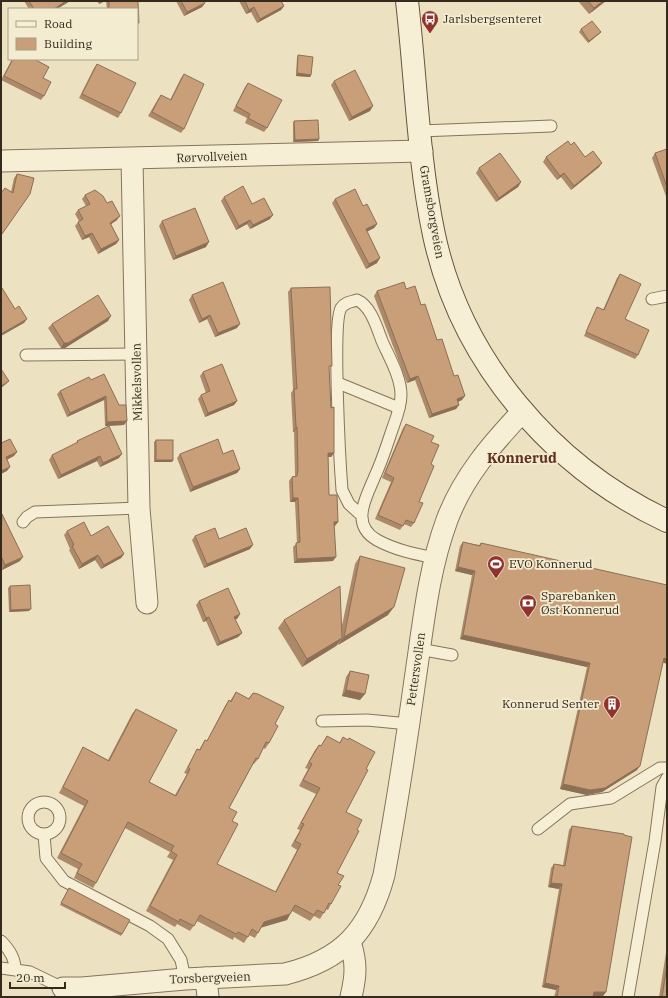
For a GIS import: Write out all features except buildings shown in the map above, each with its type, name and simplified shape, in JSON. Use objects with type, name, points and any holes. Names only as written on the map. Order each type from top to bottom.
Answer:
[{"type":"main road","name":"Gramsborgveien","points":[[407,1],[421,141],[434,235],[447,281],[474,343],[499,382],[545,436],[584,471],[627,501],[667,521]]},
{"type":"street","name":"Rørvollveien","points":[[1,161],[132,159],[421,141]]},
{"type":"street","name":"Mikkelsvollen","points":[[132,159],[139,508],[147,603]]},
{"type":"street","name":"Pettersvollen","points":[[350,942],[365,924],[372,910],[384,875],[409,724],[419,649],[435,558],[447,519],[464,484],[493,442],[523,411]]},
{"type":"street","name":"Torsbergveien","points":[[63,988],[82,988],[185,979],[207,988],[301,970],[327,959],[350,942]]},
{"type":"street","points":[[350,942],[356,959],[355,978],[351,997]]},
{"type":"lane","points":[[421,141],[551,126]]},
{"type":"lane","points":[[652,299],[667,296]]},
{"type":"lane","points":[[361,515],[364,500],[382,460],[400,408],[401,394],[396,373],[370,315],[364,305],[357,300],[344,304],[340,311],[337,327],[342,490],[349,504],[361,515],[366,529],[376,540],[409,552],[435,558]]},
{"type":"lane","points":[[26,355],[137,354]]},
{"type":"lane","points":[[338,383],[400,408]]},
{"type":"lane","points":[[23,522],[27,517],[35,512],[139,508]]},
{"type":"lane","points":[[419,649],[452,655]]},
{"type":"lane","points":[[322,721],[367,720],[409,724]]},
{"type":"lane","points":[[538,828],[570,804],[610,798],[660,768],[667,768]]},
{"type":"lane","points":[[628,997],[655,841],[662,787],[667,778]]},
{"type":"lane","points":[[44,835],[46,858],[64,881],[150,926],[168,939],[181,960],[185,979]]},
{"type":"lane","points":[[1,941],[11,952],[15,963],[15,970]]},
{"type":"lane","points":[[1,968],[42,977],[63,988]]},
{"type":"place","name":"Jarlsbergsenteret","points":[[430,34]]},
{"type":"place","name":"EVO Konnerud","points":[[496,579]]},
{"type":"place","name":"Sparebanken Øst Konnerud","points":[[528,618]]},
{"type":"place","name":"Konnerud Senter","points":[[612,719]]},
{"type":"district","name":"Konnerud","points":[[522,458]]}]
